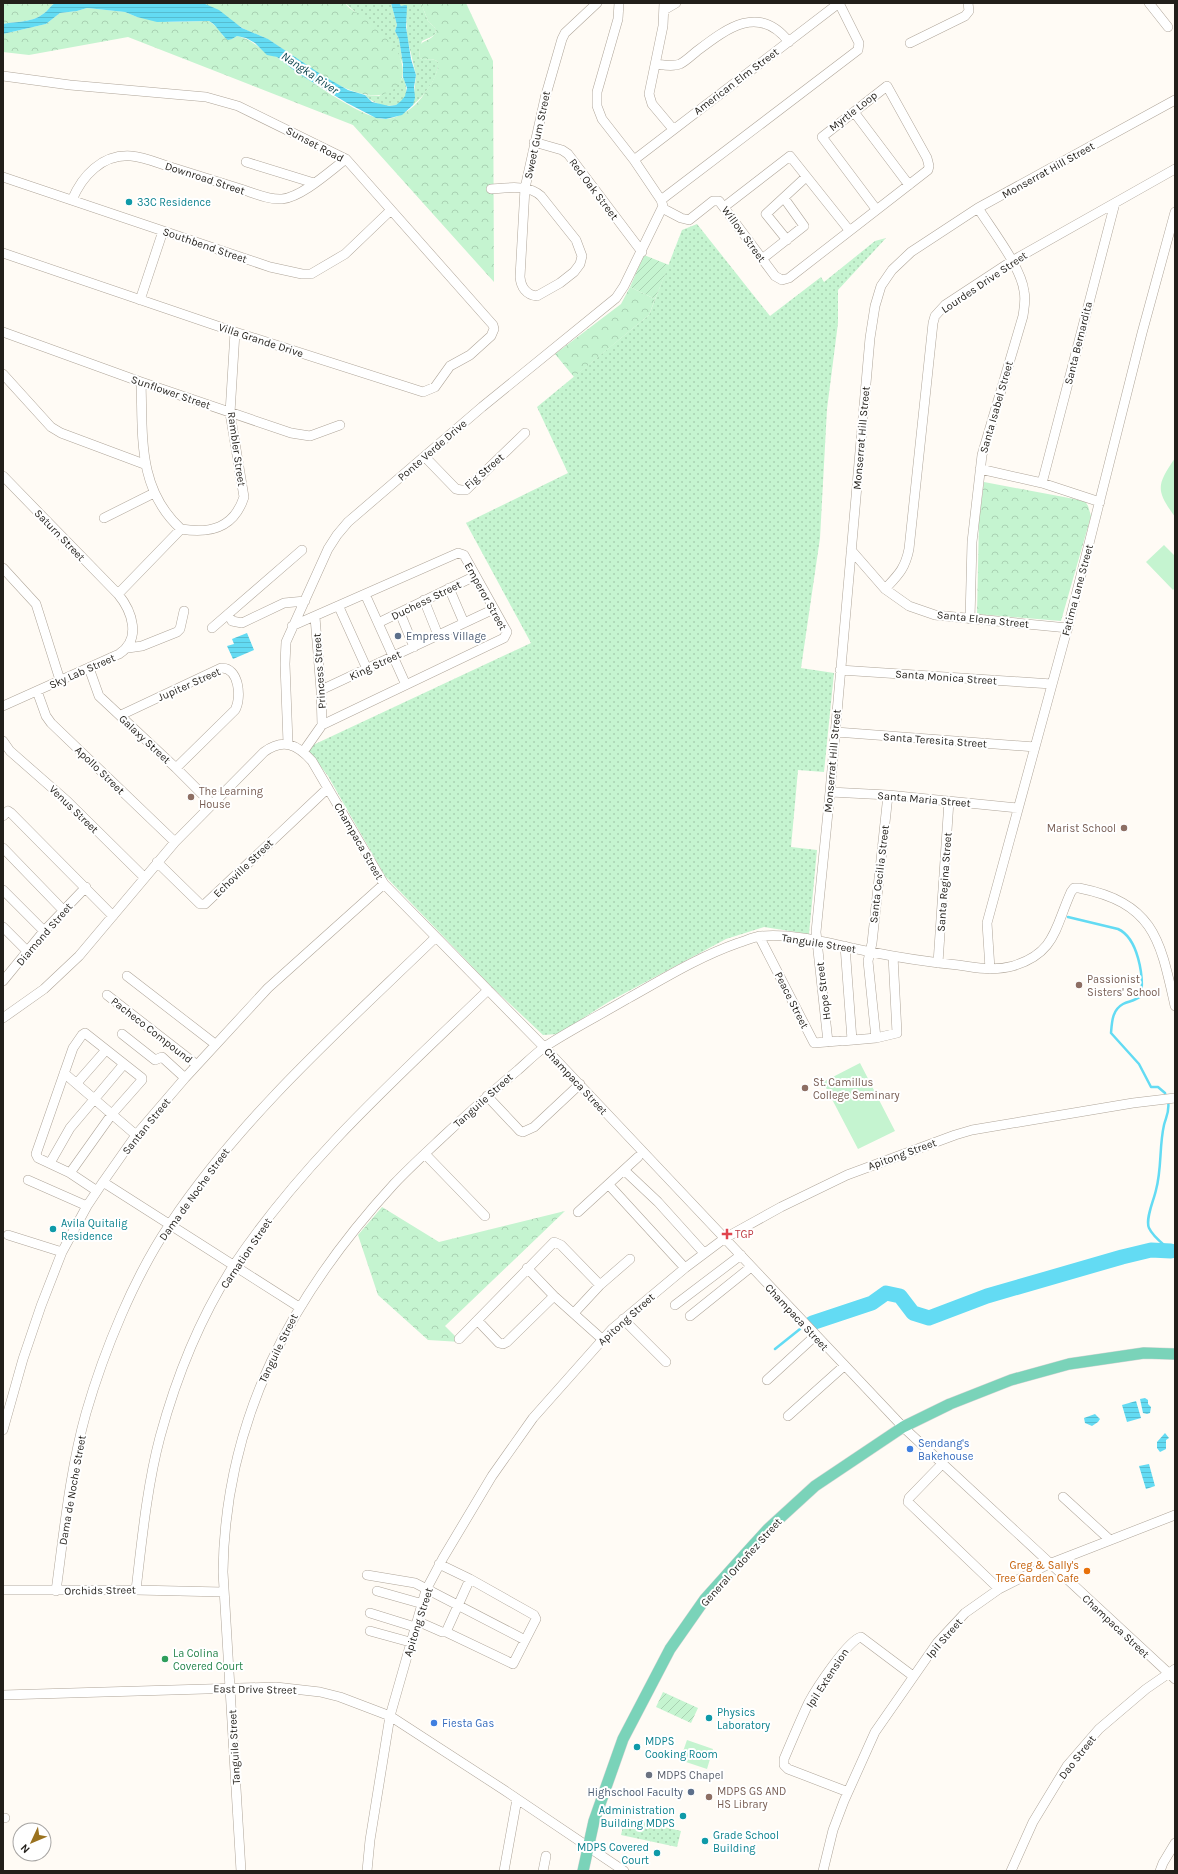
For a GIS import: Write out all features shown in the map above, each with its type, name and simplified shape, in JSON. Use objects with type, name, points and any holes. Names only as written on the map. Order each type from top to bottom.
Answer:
[{"type":"main road","name":"General Ordoñez Street","points":[[583,1871],[596,1815],[623,1739],[631,1720],[670,1649],[705,1599],[768,1529],[815,1486],[902,1427],[950,1404],[1030,1374],[1069,1364],[1144,1353],[1175,1354]]},
{"type":"street","name":"Sweet Gum Street","points":[[526,188],[541,196],[576,240],[582,256],[577,269],[560,283],[537,296],[527,293],[521,284],[520,277],[526,188],[534,142],[562,39],[565,33],[597,3]]},
{"type":"street","points":[[619,3],[618,19],[597,92],[597,106],[602,119],[634,160],[662,204],[858,50],[860,43],[839,3]]},
{"type":"street","points":[[673,129],[650,99],[649,89],[656,64],[664,7],[676,3]]},
{"type":"street","name":"American Elm Street","points":[[634,160],[839,3]]},
{"type":"street","points":[[910,43],[965,16],[970,11],[968,3]]},
{"type":"street","points":[[1149,3],[1168,27]]},
{"type":"street","points":[[656,64],[672,66],[682,63],[718,35],[742,22],[760,22],[769,25],[783,34],[789,42]]},
{"type":"street","name":"Sunset Road","points":[[3,76],[70,85],[206,97],[221,100],[269,120],[346,159],[493,325]]},
{"type":"street","name":"Myrtle Loop","points":[[876,209],[822,137],[885,86],[888,88],[929,162],[928,170],[909,185]]},
{"type":"street","name":"Monserrat Hill Street","points":[[816,941],[817,916],[836,732],[840,670],[870,338],[879,290],[892,270],[911,252],[978,208],[1175,100]]},
{"type":"street","points":[[724,207],[789,156],[792,157],[806,177],[849,230],[909,185],[854,112]]},
{"type":"street","name":"Red Oak Street","points":[[534,142],[553,147],[568,154],[642,252]]},
{"type":"street","name":"Downroad Street","points":[[72,200],[77,187],[89,173],[103,162],[122,156],[143,158],[270,198],[281,199],[291,197],[314,183],[346,159]]},
{"type":"street","points":[[246,162],[314,183]]},
{"type":"street","name":"Lourdes Drive Street","points":[[885,589],[901,573],[906,564],[909,550],[934,318],[946,305],[1012,261],[1175,169]]},
{"type":"street","name":"Southbend Street","points":[[3,177],[270,267],[302,274],[311,274],[345,254],[391,210]]},
{"type":"street","points":[[788,240],[766,214],[806,177]]},
{"type":"street","points":[[491,189],[526,188]]},
{"type":"street","points":[[762,259],[804,226],[784,198]]},
{"type":"street","name":"Willow Street","points":[[662,204],[681,218],[689,220],[712,201],[718,201],[775,276],[782,280],[789,278],[849,230]]},
{"type":"street","name":"Santa Bernardita","points":[[1042,483],[1114,203]]},
{"type":"street","name":"Ponte Verde Drive","points":[[288,743],[286,642],[328,549],[342,528],[482,408],[616,298],[642,252],[662,204]]},
{"type":"street","name":"Santa Isabel Street","points":[[970,619],[972,542],[980,469],[985,444],[1023,316],[1025,304],[1023,286],[1012,261],[978,208]]},
{"type":"street","name":"Fatima Lane Street","points":[[990,969],[987,923],[1034,747],[1068,628],[1142,333],[1175,212]]},
{"type":"street","points":[[140,300],[163,231]]},
{"type":"street","name":"Villa Grande Drive","points":[[3,253],[235,332],[423,392],[435,387],[450,366],[467,358],[486,340],[493,332],[493,325]]},
{"type":"street","name":"Sunflower Street","points":[[3,332],[230,413],[306,436],[340,426]]},
{"type":"street","name":"Rambler Street","points":[[180,528],[203,531],[225,525],[240,510],[244,497],[230,413],[235,332]]},
{"type":"street","points":[[3,374],[51,427],[61,433],[144,464]]},
{"type":"street","points":[[118,594],[180,528],[163,510],[154,493],[144,464],[141,382]]},
{"type":"street","name":"Fig Street","points":[[425,457],[456,489],[466,490],[525,433]]},
{"type":"street","points":[[980,469],[1042,483],[1100,502]]},
{"type":"street","name":"Saturn Street","points":[[3,476],[118,594]]},
{"type":"street","points":[[104,518],[154,493]]},
{"type":"street","points":[[212,628],[302,550]]},
{"type":"street","name":"Santa Elena Street","points":[[851,550],[885,589],[909,606],[935,615],[1068,628]]},
{"type":"street","name":"Emperor Street","points":[[292,626],[339,607],[458,553],[464,555],[507,632],[504,638],[322,725],[303,752]]},
{"type":"street","points":[[3,568],[36,604],[60,680]]},
{"type":"street","name":"Duchess Street","points":[[378,623],[475,576]]},
{"type":"street","points":[[449,588],[464,623]]},
{"type":"street","name":"Sky Lab Street","points":[[3,706],[89,668],[119,654],[128,648],[132,632],[131,614],[127,605],[118,594]]},
{"type":"street","points":[[365,594],[406,685]]},
{"type":"street","points":[[424,600],[438,635]]},
{"type":"street","points":[[228,614],[232,621],[242,623],[284,603],[305,601]]},
{"type":"street","points":[[339,607],[366,669]]},
{"type":"street","name":"King Street","points":[[321,690],[494,609]]},
{"type":"street","points":[[128,648],[142,646],[177,632],[180,629],[184,611]]},
{"type":"street","points":[[400,613],[414,647]]},
{"type":"street","name":"Princess Street","points":[[315,617],[321,690],[322,725]]},
{"type":"street","name":"Galaxy Street","points":[[89,668],[100,696],[176,768],[211,804]]},
{"type":"street","name":"Jupiter Street","points":[[121,715],[221,668],[227,668],[231,671],[235,676],[238,706],[176,768]]},
{"type":"street","name":"Santa Monica Street","points":[[840,670],[1052,684]]},
{"type":"street","name":"Apollo Street","points":[[37,691],[46,716],[51,723],[175,842]]},
{"type":"street","name":"Santa Teresita Street","points":[[836,732],[1034,747]]},
{"type":"street","name":"Venus Street","points":[[3,741],[10,751],[66,801],[144,878]]},
{"type":"street","points":[[3,1018],[44,989],[79,956],[175,842],[264,752],[274,745],[288,743]]},
{"type":"street","name":"Champaca Street","points":[[288,743],[303,752],[312,761],[384,884],[580,1084],[902,1427],[1049,1564],[1171,1671],[1175,1679]]},
{"type":"street","name":"Echoville Street","points":[[157,862],[200,904],[205,904],[328,788]]},
{"type":"street","name":"Santa Maria Street","points":[[830,792],[888,795],[1018,808]]},
{"type":"street","name":"Santa Cecilia Street","points":[[876,1038],[868,961],[888,795]]},
{"type":"street","name":"Santa Regina Street","points":[[938,963],[949,801]]},
{"type":"street","points":[[5,814],[8,811],[11,813],[114,916]]},
{"type":"street","points":[[3,848],[64,911]]},
{"type":"street","name":"Santan Street","points":[[3,1430],[40,1306],[62,1252],[87,1206],[103,1182],[136,1135],[185,1078],[268,988],[384,884]]},
{"type":"street","name":"Diamond Street","points":[[5,975],[28,952],[44,931],[86,887]]},
{"type":"street","name":"Tanguile Street","points":[[241,1871],[223,1590],[223,1557],[226,1520],[243,1433],[264,1375],[299,1307],[353,1233],[396,1182],[487,1096],[544,1047],[674,972],[719,950],[759,936],[785,936],[816,941],[845,949],[938,963],[990,969],[1012,967],[1034,957],[1047,947],[1053,937],[1074,888],[1114,897],[1139,914],[1149,925],[1163,953],[1175,1006]]},
{"type":"street","points":[[3,890],[44,931]]},
{"type":"street","points":[[3,927],[28,952]]},
{"type":"street","name":"Peace Street","points":[[759,936],[811,1039],[815,1043],[876,1038],[894,1035],[897,1033],[898,1028],[893,956]]},
{"type":"street","name":"Dama de Noche Street","points":[[56,1591],[77,1451],[86,1414],[117,1327],[144,1268],[169,1225],[216,1161],[309,1058],[436,937]]},
{"type":"street","name":"Hope Street","points":[[816,941],[828,1042]]},
{"type":"street","points":[[845,949],[852,1040]]},
{"type":"street","points":[[127,976],[216,1044]]},
{"type":"street","name":"Carnation Street","points":[[136,1590],[146,1512],[160,1437],[189,1350],[234,1266],[292,1189],[319,1158],[370,1103],[488,990]]},
{"type":"street","name":"Pacheco Compound","points":[[107,995],[197,1065]]},
{"type":"street","points":[[70,1173],[112,1114],[142,1080],[142,1078],[85,1033],[73,1048],[36,1154],[38,1158],[70,1173],[97,1191]]},
{"type":"street","points":[[122,1034],[154,1060],[162,1057],[185,1078]]},
{"type":"street","points":[[77,1084],[106,1050]]},
{"type":"street","points":[[50,1163],[70,1128],[124,1064]]},
{"type":"street","points":[[64,1073],[136,1135]]},
{"type":"street","points":[[487,1096],[520,1131],[523,1132],[534,1127],[580,1084]]},
{"type":"street","name":"Apitong Street","points":[[368,1871],[370,1840],[390,1716],[426,1590],[439,1564],[492,1476],[533,1418],[602,1339],[623,1319],[685,1268],[726,1238],[781,1207],[847,1175],[955,1135],[1029,1120],[1169,1099]]},
{"type":"street","points":[[425,1154],[485,1216]]},
{"type":"street","points":[[578,1212],[600,1190],[609,1185],[638,1157]]},
{"type":"street","points":[[624,1170],[658,1202],[704,1253]]},
{"type":"street","points":[[28,1180],[87,1206]]},
{"type":"street","points":[[103,1182],[299,1307]]},
{"type":"street","points":[[609,1185],[685,1268]]},
{"type":"street","points":[[8,1235],[62,1252]]},
{"type":"street","points":[[459,1339],[554,1242],[557,1242],[600,1285]]},
{"type":"street","points":[[675,1305],[741,1255]]},
{"type":"street","points":[[574,1313],[600,1285],[630,1259]]},
{"type":"street","points":[[690,1316],[751,1267]]},
{"type":"street","points":[[527,1268],[554,1296],[602,1339]]},
{"type":"street","points":[[478,1321],[499,1343],[503,1344],[507,1342],[554,1296]]},
{"type":"street","points":[[623,1319],[666,1362]]},
{"type":"street","points":[[767,1380],[815,1336]]},
{"type":"street","points":[[788,1416],[844,1366]]},
{"type":"street","points":[[942,1464],[909,1498],[908,1502],[999,1589]]},
{"type":"street","points":[[1063,1497],[1110,1540]]},
{"type":"street","name":"Ipil Street","points":[[822,1871],[834,1830],[848,1792],[874,1732],[937,1643],[961,1617],[999,1589],[1049,1564],[1175,1515]]},
{"type":"street","points":[[370,1613],[446,1632],[513,1664],[536,1619],[535,1617],[470,1579],[439,1564]]},
{"type":"street","points":[[367,1575],[415,1583],[525,1640]]},
{"type":"street","points":[[446,1632],[470,1579]]},
{"type":"street","name":"Orchids Street","points":[[3,1590],[223,1590]]},
{"type":"street","points":[[377,1591],[423,1604]]},
{"type":"street","points":[[370,1631],[410,1642]]},
{"type":"street","name":"Ipil Extension","points":[[848,1792],[788,1770],[784,1765],[784,1759],[810,1700],[841,1654],[856,1638],[861,1637],[913,1676]]},
{"type":"street","name":"Dao Street","points":[[1011,1871],[1033,1822],[1067,1766],[1099,1729],[1142,1692],[1171,1671]]},
{"type":"street","name":"East Drive Street","points":[[3,1695],[276,1687],[320,1692],[340,1697],[390,1716],[624,1871]]},
{"type":"street","points":[[504,1871],[517,1799]]},
{"type":"street","points":[[1160,1871],[1175,1844]]},
{"type":"street","points":[[543,1871],[546,1856]]},
{"type":"green space","points":[[3,3],[55,3],[45,13],[34,19],[3,24]]},
{"type":"green space","points":[[203,3],[345,3],[349,8],[359,14],[381,33],[396,49],[402,62],[403,74],[401,81],[386,93],[370,95],[352,91],[333,82],[269,40],[244,29],[218,11]]},
{"type":"green space","points":[[345,3],[391,3],[397,25],[395,31],[399,39],[403,64],[398,54],[384,37]]},
{"type":"green space","points":[[399,3],[421,3],[428,21],[435,28],[436,33],[422,41],[419,51],[420,58],[438,62],[438,68],[434,80],[413,105],[416,75],[407,37],[406,8],[399,5]]},
{"type":"green space","points":[[421,3],[466,3],[493,61],[494,282],[353,125],[128,37],[29,55],[3,52],[3,34],[46,24],[60,13],[87,8],[125,12],[137,17],[170,22],[209,21],[219,29],[223,36],[232,39],[237,36],[249,40],[347,104],[362,112],[386,119],[396,117],[415,105],[430,85],[437,71],[438,62],[420,58],[419,51],[421,44],[433,37],[436,33],[435,28],[428,21]]},
{"type":"green space","points":[[403,77],[406,87],[406,96],[396,105],[380,105],[365,95],[379,96],[399,83]]},
{"type":"green space","points":[[697,224],[770,316],[821,277],[824,282],[875,241],[886,238],[838,290],[838,323],[827,409],[820,538],[801,668],[834,673],[824,772],[798,770],[791,847],[817,850],[809,934],[764,927],[726,939],[610,1001],[558,1034],[543,1035],[492,987],[385,876],[328,776],[309,751],[313,745],[531,643],[466,523],[568,473],[537,407],[649,315],[682,230]]},
{"type":"green space","points":[[644,255],[669,265],[655,299],[630,287]]},
{"type":"green space","points":[[630,287],[655,299],[649,315],[574,377],[555,354],[621,304]]},
{"type":"green space","points":[[1175,458],[1175,517],[1164,500],[1161,488],[1164,475]]},
{"type":"green space","points":[[984,482],[1085,501],[1088,506],[1091,516],[1061,621],[977,614],[979,520]]},
{"type":"green space","points":[[1164,545],[1175,556],[1175,588],[1173,590],[1146,562]]},
{"type":"green space","points":[[860,1063],[895,1131],[858,1149],[823,1082]]},
{"type":"green space","points":[[382,1207],[439,1242],[565,1211],[445,1326],[461,1342],[428,1340],[378,1295],[358,1235]]},
{"type":"green space","points":[[663,1692],[698,1708],[691,1723],[656,1707]]},
{"type":"green space","points":[[687,1740],[713,1749],[707,1769],[680,1760]]},
{"type":"green space","points":[[625,1818],[681,1831],[677,1847],[621,1835]]},
{"type":"water","name":"Nangka River","points":[[55,3],[203,3],[219,10],[242,28],[268,39],[325,77],[348,90],[365,95],[372,102],[389,106],[396,105],[401,101],[405,96],[407,88],[403,77],[403,64],[399,39],[395,31],[397,25],[391,3],[399,3],[401,6],[407,6],[406,27],[411,59],[416,75],[414,87],[415,98],[413,105],[402,115],[386,119],[376,118],[347,103],[299,74],[277,57],[267,55],[255,43],[246,38],[237,36],[228,40],[215,25],[209,21],[157,22],[125,12],[87,8],[60,13],[46,24],[3,34],[3,24],[34,19],[45,13]]},
{"type":"water","points":[[247,633],[254,650],[233,659],[227,646],[234,644],[232,639]]},
{"type":"water","points":[[1145,1398],[1148,1400],[1148,1404],[1151,1407],[1150,1413],[1147,1414],[1143,1413],[1140,1399]]},
{"type":"water","points":[[1136,1401],[1141,1418],[1127,1422],[1122,1405]]},
{"type":"water","points":[[1095,1414],[1100,1419],[1098,1422],[1092,1426],[1085,1423],[1084,1418]]},
{"type":"water","points":[[1165,1433],[1169,1438],[1166,1440],[1166,1449],[1160,1452],[1157,1448],[1157,1442]]},
{"type":"water","points":[[1149,1464],[1155,1486],[1146,1489],[1139,1466]]},
{"type":"waterway","points":[[1068,917],[1118,929],[1125,934],[1135,949],[1140,968],[1142,988],[1141,996],[1119,1007],[1113,1017],[1111,1033],[1139,1064],[1151,1087],[1158,1087],[1165,1093],[1166,1097]]},
{"type":"waterway","points":[[1168,1101],[1168,1111],[1161,1141],[1158,1182],[1148,1224],[1154,1236],[1175,1255]]},
{"type":"waterway","points":[[812,1323],[872,1303],[886,1293],[900,1296],[913,1313],[929,1318],[987,1296],[1122,1257],[1151,1250],[1171,1251]]},
{"type":"waterway","points":[[775,1349],[800,1329]]},
{"type":"place","name":"33C Residence","points":[[129,202]]},
{"type":"place","name":"Empress Village","points":[[398,636]]},
{"type":"place","name":"The Learning House","points":[[191,797]]},
{"type":"place","name":"Marist School","points":[[1124,828]]},
{"type":"place","name":"Passionist Sisters' School","points":[[1079,985]]},
{"type":"place","name":"St. Camillus College Seminary","points":[[805,1088]]},
{"type":"place","name":"Avila Quitalig Residence","points":[[53,1229]]},
{"type":"place","name":"TGP","points":[[727,1234]]},
{"type":"place","name":"Sendang's Bakehouse","points":[[910,1449]]},
{"type":"place","name":"Greg & Sally's Tree Garden Cafe","points":[[1087,1571]]},
{"type":"place","name":"La Colina Covered Court","points":[[165,1659]]},
{"type":"place","name":"Physics Laboratory","points":[[709,1718]]},
{"type":"place","name":"Fiesta Gas","points":[[434,1723]]},
{"type":"place","name":"MDPS Cooking Room","points":[[637,1747]]},
{"type":"place","name":"MDPS Chapel","points":[[649,1775]]},
{"type":"place","name":"Highschool Faculty","points":[[691,1792]]},
{"type":"place","name":"MDPS GS AND HS Library","points":[[709,1797]]},
{"type":"place","name":"Administration Building MDPS","points":[[683,1816]]},
{"type":"place","name":"Grade School Building","points":[[705,1841]]},
{"type":"place","name":"MDPS Covered Court","points":[[657,1853]]}]
